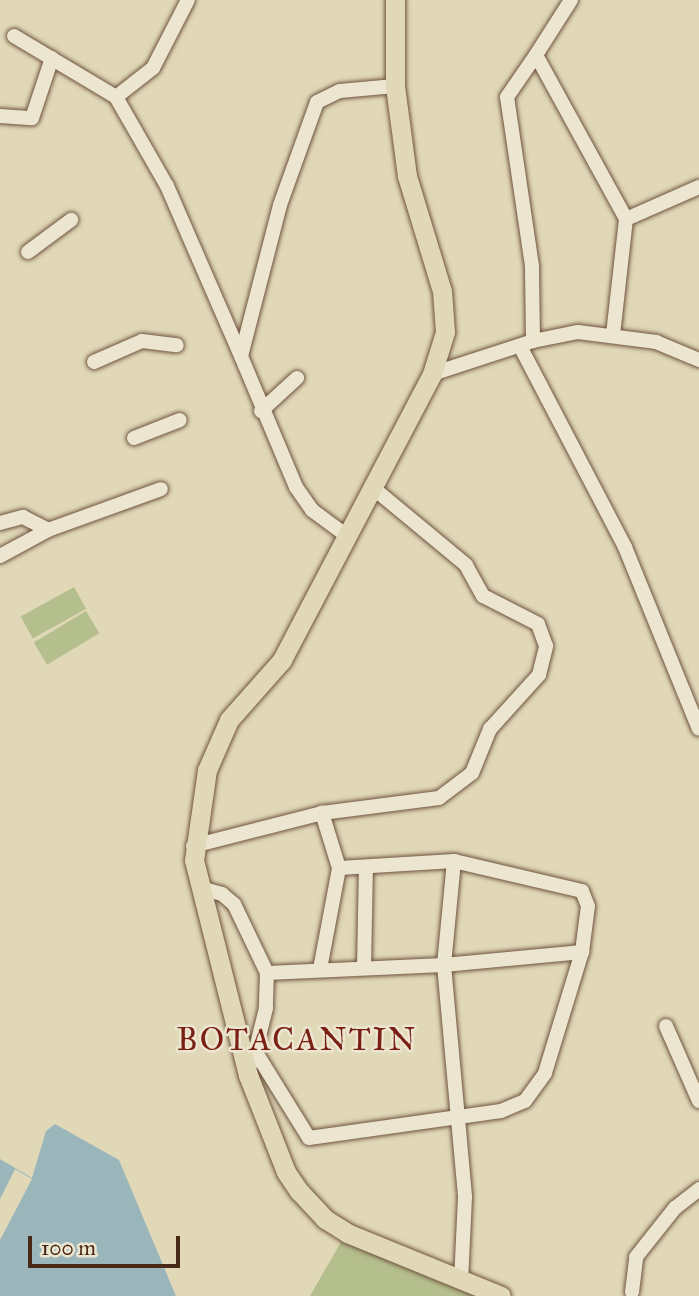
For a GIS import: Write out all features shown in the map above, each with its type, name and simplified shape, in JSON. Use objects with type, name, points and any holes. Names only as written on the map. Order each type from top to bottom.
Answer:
[{"type":"highway","points":[[395,0],[395,86],[407,176],[442,291],[445,332],[432,374],[282,660],[229,720],[207,769],[193,846],[200,888],[248,1075],[286,1172],[325,1219],[461,1283],[501,1296]]},
{"type":"street","points":[[116,97],[153,68],[188,0]]},
{"type":"street","points":[[572,0],[507,97],[532,266],[527,344],[625,547],[699,729]]},
{"type":"street","points":[[13,37],[116,97],[167,186],[241,356],[261,411],[296,487],[312,510],[347,536]]},
{"type":"street","points":[[536,55],[625,219],[613,334]]},
{"type":"street","points":[[0,116],[32,118],[52,58]]},
{"type":"street","points":[[241,356],[280,205],[317,102],[340,91],[395,86]]},
{"type":"street","points":[[625,219],[699,187]]},
{"type":"street","points":[[28,252],[71,220]]},
{"type":"street","points":[[432,374],[527,344],[578,332],[613,334],[656,342],[699,360]]},
{"type":"street","points":[[94,362],[142,341],[177,345]]},
{"type":"street","points":[[261,411],[297,378]]},
{"type":"street","points":[[134,438],[180,420]]},
{"type":"street","points":[[193,846],[322,813],[439,798],[472,773],[490,729],[532,687],[546,657],[543,634],[532,617],[483,596],[466,565],[372,487]]},
{"type":"street","points":[[0,556],[48,530],[161,489]]},
{"type":"street","points":[[0,523],[23,517],[48,530]]},
{"type":"street","points":[[320,969],[339,868],[322,813]]},
{"type":"street","points":[[256,1051],[309,1138],[460,1114],[501,1111],[525,1101],[545,1073],[582,951],[588,906],[582,891],[454,861],[339,868]]},
{"type":"street","points":[[454,861],[444,965],[460,1114],[465,1197],[461,1283]]},
{"type":"street","points":[[364,968],[366,868]]},
{"type":"street","points":[[200,888],[222,894],[234,904],[268,973],[269,991],[248,1075]]},
{"type":"street","points":[[268,973],[444,965],[582,951]]},
{"type":"street","points":[[666,1026],[699,1101]]},
{"type":"street","points":[[632,1295],[636,1256],[675,1208],[699,1189]]},
{"type":"green space","points":[[74,587],[86,609],[33,638],[21,617]]},
{"type":"green space","points":[[86,611],[99,633],[47,665],[34,642]]},
{"type":"green space","points":[[345,1235],[488,1296],[310,1296]]},
{"type":"water","points":[[55,1124],[119,1160],[176,1296],[0,1296],[0,1159],[32,1178],[46,1131]]},
{"type":"pier","points":[[15,1169],[32,1179],[0,1240],[0,1199]]},
{"type":"district","name":"BOTACANTIN","points":[[297,1040]]}]
